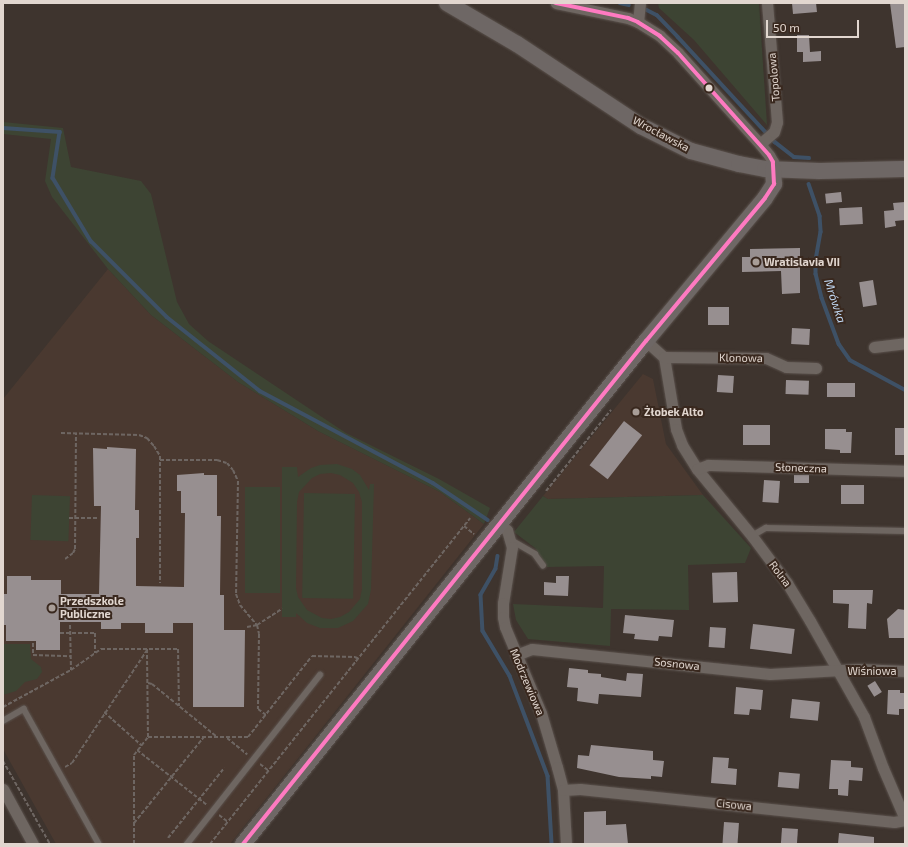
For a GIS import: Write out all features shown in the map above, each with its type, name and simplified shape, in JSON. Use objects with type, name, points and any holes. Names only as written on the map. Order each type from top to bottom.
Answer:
[{"type":"street","name":"Wrocławska","points":[[447,3],[486,24],[616,110],[666,140],[691,151],[720,160],[752,167],[773,169],[820,171],[905,169]]},
{"type":"street","points":[[243,844],[646,341],[765,198],[774,184],[773,169],[767,138],[652,29],[638,22],[608,13],[556,3]]},
{"type":"street","points":[[638,22],[640,3]]},
{"type":"street","name":"Topolowa","points":[[767,3],[777,122],[767,138]]},
{"type":"street","points":[[646,341],[664,357]]},
{"type":"street","points":[[874,347],[905,343]]},
{"type":"street","name":"Klonowa","points":[[664,357],[766,358],[786,367],[816,368]]},
{"type":"street","name":"Rolna","points":[[664,357],[679,438],[697,469],[752,536],[787,583],[864,717],[883,768],[905,820]]},
{"type":"street","name":"Słoneczna","points":[[697,469],[708,465],[905,471]]},
{"type":"street","points":[[499,524],[507,530],[511,540]]},
{"type":"street","name":"Modrzewiowa","points":[[511,540],[512,551],[502,610],[505,628],[541,713],[563,790],[566,844]]},
{"type":"street","name":"Sosnowa","points":[[516,655],[532,649],[770,674],[838,671]]},
{"type":"street","name":"Wiśniowa","points":[[838,671],[859,669],[905,671]]},
{"type":"street","points":[[3,789],[34,844]]},
{"type":"street","name":"Cisowa","points":[[563,790],[580,789],[894,822],[905,820]]},
{"type":"lane","points":[[752,536],[766,528],[905,531]]},
{"type":"lane","points":[[511,540],[535,554],[543,565]]},
{"type":"lane","points":[[187,844],[320,675]]},
{"type":"lane","points":[[3,721],[24,709],[99,844]]},
{"type":"path","points":[[61,434],[139,434],[147,438],[154,446],[160,456],[160,583]]},
{"type":"path","points":[[65,559],[73,553],[75,549],[76,434]]},
{"type":"path","points":[[160,460],[217,460],[227,463],[233,470],[238,481],[236,594],[240,605],[257,625],[259,634],[258,709],[266,715]]},
{"type":"path","points":[[69,518],[98,518]]},
{"type":"path","points":[[210,844],[470,518]]},
{"type":"path","points":[[248,627],[257,625],[282,610]]},
{"type":"path","points":[[70,625],[71,670]]},
{"type":"path","points":[[60,633],[95,633],[95,653]]},
{"type":"path","points":[[33,643],[33,655],[71,656]]},
{"type":"path","points":[[3,707],[71,670],[102,649],[178,649],[179,706]]},
{"type":"path","points":[[134,844],[134,755],[148,737],[148,649]]},
{"type":"path","points":[[59,771],[72,763],[104,712],[148,649]]},
{"type":"path","points":[[148,737],[248,737],[312,656],[355,657],[359,659]]},
{"type":"path","points":[[148,683],[152,684],[217,737]]},
{"type":"path","points":[[104,712],[141,745]]},
{"type":"path","points":[[134,824],[204,737]]},
{"type":"path","points":[[137,750],[228,822]]},
{"type":"path","points":[[3,761],[50,844]]},
{"type":"path","points":[[168,838],[224,768]]},
{"type":"shaded area","points":[[108,269],[151,315],[238,382],[318,431],[440,492],[484,524],[230,844],[56,844],[3,749],[3,399]]},
{"type":"shaded area","name":"Żłobek Alto","points":[[643,374],[653,379],[666,444],[703,495],[548,499],[543,496]]},
{"type":"green space","points":[[658,3],[759,3],[767,125],[694,40],[659,8]]},
{"type":"green space","points":[[3,122],[63,128],[71,167],[141,181],[151,194],[177,302],[189,324],[208,341],[346,433],[439,479],[490,508],[484,524],[440,492],[318,431],[238,382],[151,315],[108,269],[52,197],[45,181],[51,139],[3,134]]},
{"type":"green space","points":[[337,464],[352,469],[360,475],[369,490],[370,484],[374,484],[371,590],[368,604],[353,621],[338,628],[320,628],[307,623],[296,613],[296,617],[282,617],[282,467],[297,467],[298,477],[311,468],[320,465]],"holes":[[[331,473],[340,475],[353,483],[359,492],[362,502],[362,589],[360,599],[349,612],[340,617],[331,619],[322,618],[307,610],[298,597],[296,588],[297,502],[299,492],[312,478],[320,474]]]},
{"type":"green space","points":[[245,487],[280,487],[280,593],[245,593]]},
{"type":"green space","points":[[304,493],[355,494],[353,599],[302,598]]},
{"type":"green space","points":[[32,495],[70,496],[68,541],[30,540]]},
{"type":"green space","points":[[703,495],[751,548],[745,563],[688,565],[689,610],[611,609],[610,646],[528,639],[516,620],[513,604],[603,608],[604,566],[547,567],[535,548],[514,532],[543,496],[548,499]]},
{"type":"green space","points":[[3,644],[30,644],[31,659],[41,667],[42,672],[37,679],[25,682],[16,691],[3,695]]},
{"type":"building","points":[[792,3],[816,3],[817,12],[793,14]]},
{"type":"building","points":[[890,3],[905,3],[905,47],[896,48]]},
{"type":"building","points":[[797,35],[809,35],[810,52],[821,51],[821,61],[803,62],[803,52],[797,52]]},
{"type":"building","points":[[841,192],[842,202],[826,204],[825,194]]},
{"type":"building","points":[[905,202],[905,220],[895,221],[896,226],[885,228],[884,211],[894,210],[893,203]]},
{"type":"building","points":[[862,207],[863,224],[840,225],[839,208]]},
{"type":"building","points":[[800,248],[800,293],[782,294],[781,271],[742,272],[742,257],[750,257],[750,249]]},
{"type":"building","points":[[873,280],[877,305],[863,307],[859,282]]},
{"type":"building","points":[[708,307],[729,307],[729,325],[708,325]]},
{"type":"building","points":[[792,328],[810,329],[809,345],[791,344]]},
{"type":"building","points":[[718,375],[734,376],[733,393],[717,392]]},
{"type":"building","points":[[786,380],[809,381],[808,395],[786,394]]},
{"type":"building","points":[[827,383],[855,383],[855,397],[827,397]]},
{"type":"building","points":[[624,421],[642,435],[608,479],[590,465]]},
{"type":"building","points":[[743,425],[770,425],[770,445],[743,445]]},
{"type":"building","points":[[895,428],[905,428],[905,455],[895,455]]},
{"type":"building","points":[[825,429],[846,429],[846,432],[852,432],[851,453],[840,453],[840,450],[825,449]]},
{"type":"building","points":[[107,447],[136,449],[135,510],[139,510],[139,538],[136,538],[136,586],[184,587],[185,513],[181,513],[181,491],[177,491],[177,475],[204,473],[204,475],[217,475],[217,516],[221,516],[220,595],[224,595],[224,630],[245,630],[244,707],[193,707],[193,623],[173,623],[173,633],[145,633],[145,623],[121,623],[121,629],[101,629],[101,622],[60,622],[60,650],[36,650],[36,641],[6,641],[6,625],[3,625],[3,594],[7,594],[7,576],[31,576],[31,580],[61,580],[61,594],[99,594],[101,506],[94,506],[93,448],[107,449]]},
{"type":"building","points":[[794,475],[809,475],[809,483],[794,483]]},
{"type":"building","points":[[764,480],[780,481],[778,503],[762,502]]},
{"type":"building","points":[[841,485],[864,485],[864,504],[841,504]]},
{"type":"building","points":[[737,572],[738,602],[713,603],[712,573]]},
{"type":"building","points":[[556,576],[569,576],[568,596],[544,595],[544,582],[556,583]]},
{"type":"building","points":[[833,590],[873,590],[872,604],[867,603],[866,629],[848,628],[849,604],[833,603]]},
{"type":"building","points":[[898,609],[905,610],[905,638],[889,638],[887,619]]},
{"type":"building","points":[[625,615],[674,620],[672,637],[659,636],[658,641],[634,639],[635,634],[623,633]]},
{"type":"building","points":[[753,624],[795,629],[792,654],[750,649]]},
{"type":"building","points":[[710,627],[726,628],[725,648],[709,647]]},
{"type":"building","points":[[569,668],[588,670],[588,673],[601,674],[601,677],[626,681],[627,673],[643,674],[641,697],[599,694],[598,704],[577,701],[578,688],[567,687]]},
{"type":"building","points":[[875,681],[882,692],[874,697],[867,686]]},
{"type":"building","points":[[736,687],[763,690],[761,710],[750,709],[749,715],[734,714]]},
{"type":"building","points":[[888,690],[900,690],[900,693],[905,693],[905,709],[899,709],[899,715],[887,714]]},
{"type":"building","points":[[792,699],[820,702],[818,721],[790,718]]},
{"type":"building","points":[[591,745],[653,751],[653,760],[664,761],[662,777],[651,776],[651,779],[619,777],[577,768],[578,755],[589,756]]},
{"type":"building","points":[[713,757],[729,758],[728,768],[737,769],[736,785],[711,783]]},
{"type":"building","points":[[831,760],[851,761],[851,767],[863,768],[862,781],[849,780],[848,796],[838,795],[838,789],[829,789]]},
{"type":"building","points":[[779,772],[800,774],[799,789],[778,787]]},
{"type":"building","points":[[606,811],[606,825],[626,824],[628,844],[584,844],[584,812]]},
{"type":"building","points":[[724,822],[739,823],[737,844],[722,844]]},
{"type":"building","points":[[782,828],[798,829],[797,844],[781,844]]},
{"type":"building","points":[[839,833],[874,837],[874,844],[838,844]]},
{"type":"waterway","name":"Mrówka","points":[[620,3],[629,5]]},
{"type":"waterway","name":"Mrówka","points":[[647,10],[657,15],[775,142],[794,157],[809,158]]},
{"type":"waterway","points":[[3,128],[60,132],[53,178],[91,241],[167,317],[260,391],[433,483],[488,520]]},
{"type":"waterway","name":"Mrówka","points":[[809,184],[820,216],[821,232],[816,260],[816,274],[822,298],[839,344],[850,360],[905,390]]},
{"type":"waterway","points":[[498,556],[496,569],[481,595],[483,631],[510,676],[548,776],[552,844]]},
{"type":"transit line","points":[[243,844],[646,341],[765,198],[774,184],[773,162],[769,155],[678,53],[660,36],[638,22],[628,18],[556,3]]},
{"type":"place","name":"Wratislavia VII","points":[[756,262]]},
{"type":"place","name":"Żłobek Alto","points":[[636,412]]},
{"type":"place","name":"Przedszkole Publiczne","points":[[52,608]]}]
